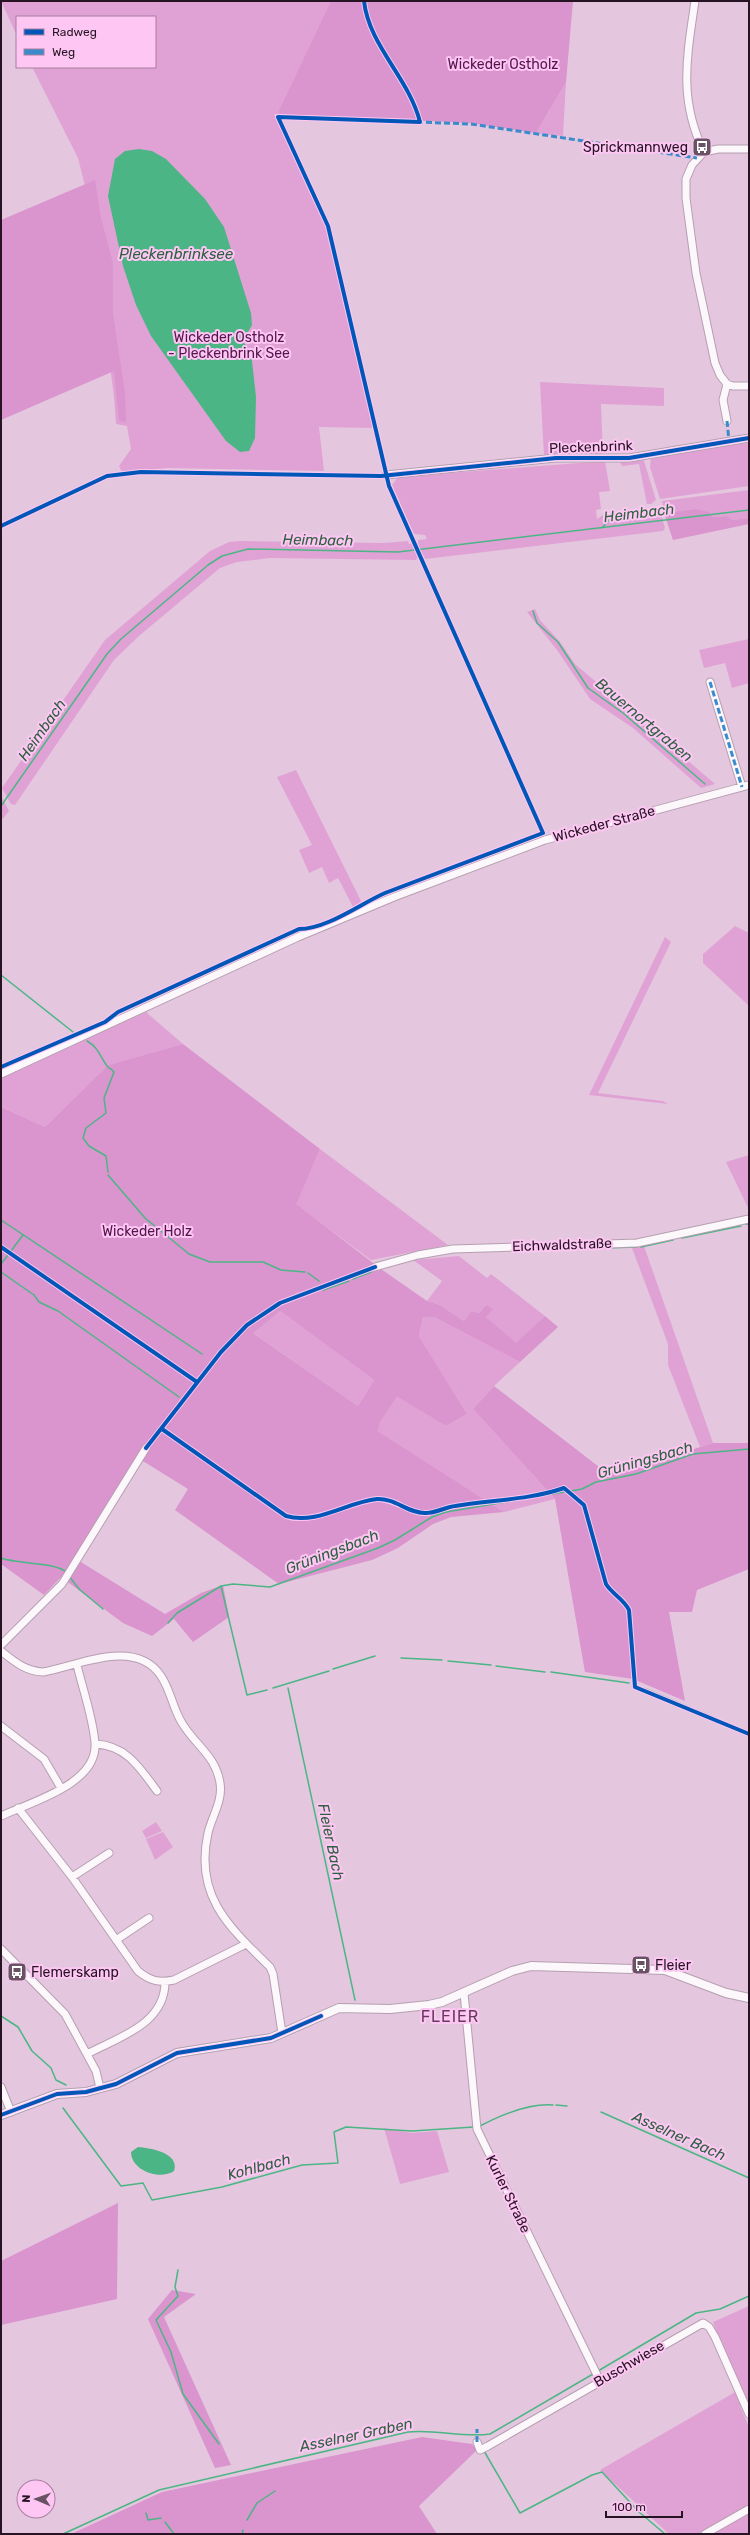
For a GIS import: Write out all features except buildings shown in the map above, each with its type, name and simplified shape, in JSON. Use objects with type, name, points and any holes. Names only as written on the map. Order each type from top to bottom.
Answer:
[{"type":"main road","points":[[1,2115],[12,2112],[48,2096],[75,2091],[83,2092],[122,2082],[177,2053],[260,2039],[265,2035],[279,2034],[339,2008],[410,2008],[442,2002],[512,1971],[531,1966],[665,1970],[726,1993],[749,1998]]},
{"type":"street","points":[[695,1],[685,79],[690,110],[704,152]]},
{"type":"street","points":[[749,149],[718,149],[704,152],[688,172],[686,198],[696,273],[715,363],[720,375],[727,384],[733,386],[749,386]]},
{"type":"street","points":[[727,384],[723,400],[728,421]]},
{"type":"street","name":"Pleckenbrink","points":[[386,475],[556,458],[629,458],[749,438]]},
{"type":"street","points":[[710,682],[746,786]]},
{"type":"street","name":"Wickeder Straße","points":[[1,1074],[298,937],[401,895],[545,840],[746,786]]},
{"type":"street","name":"Eichwaldstraße","points":[[375,1267],[418,1255],[453,1250],[576,1243],[637,1243],[749,1220]]},
{"type":"street","points":[[1,1645],[66,1578],[146,1448]]},
{"type":"street","points":[[1,1651],[24,1668],[43,1672],[108,1657],[128,1656],[152,1666],[166,1685],[182,1723],[212,1759],[221,1784],[220,1795],[208,1832],[207,1878],[221,1915],[228,1926],[270,1968],[273,1974],[279,2034]]},
{"type":"street","points":[[1,1816],[76,1781],[87,1770],[93,1756],[95,1744],[77,1665]]},
{"type":"street","points":[[1,1726],[44,1759],[61,1788]]},
{"type":"street","points":[[95,1744],[121,1750],[131,1757],[157,1790]]},
{"type":"street","points":[[18,1808],[72,1877],[138,1971],[154,1981],[165,1982],[206,1965],[246,1944]]},
{"type":"street","points":[[72,1877],[109,1853]]},
{"type":"street","points":[[116,1940],[149,1918]]},
{"type":"street","points":[[1,1949],[65,2014],[96,2072],[96,2089]]},
{"type":"street","points":[[87,2054],[152,2018],[161,2005],[165,1982]]},
{"type":"street","name":"Kurler Straße","points":[[464,1993],[477,2129],[591,2367],[599,2380]]},
{"type":"street","points":[[1,2087],[12,2112]]},
{"type":"street","name":"Buschwiese","points":[[477,2442],[480,2450],[488,2446],[599,2380],[703,2323],[709,2327],[715,2337],[749,2414]]},
{"type":"street","points":[[705,2534],[749,2509]]},
{"type":"green space","name":"Wickeder Ostholz - Pleckenbrink See","points":[[1,1],[573,1],[543,69],[469,122],[274,114],[325,222],[374,428],[319,427],[324,471],[168,468],[122,472],[119,466],[131,449],[127,426],[116,424],[114,396],[86,190],[78,158],[33,68],[156,68],[156,16],[16,16],[16,34]]},
{"type":"green space","name":"Wickeder Ostholz","points":[[331,1],[573,1],[566,82],[536,133],[470,123],[280,114],[279,111]]},
{"type":"green space","points":[[566,82],[563,136],[536,133]]},
{"type":"green space","points":[[95,180],[101,218],[113,263],[113,313],[125,394],[126,422],[119,421],[114,371],[1,420],[1,220]]},
{"type":"green space","points":[[540,382],[664,388],[664,406],[601,404],[603,455],[544,456]]},
{"type":"green space","points":[[749,440],[749,486],[660,499],[650,467],[651,457]]},
{"type":"green space","points":[[640,458],[644,461],[656,500],[651,504],[647,504],[639,464],[622,466],[620,462]]},
{"type":"green space","points":[[605,461],[610,491],[599,492],[601,509],[596,510],[597,519],[606,513],[611,520],[616,517],[654,508],[661,514],[665,528],[663,531],[425,559],[424,556],[421,556],[416,544],[418,543],[418,540],[427,539],[425,535],[414,534],[392,485],[398,477]]},
{"type":"green space","points":[[749,490],[749,518],[733,520],[727,516],[712,517],[694,509],[664,513],[662,501]]},
{"type":"green space","points":[[694,509],[709,512],[712,517],[727,516],[733,520],[749,518],[749,524],[673,540],[664,513]]},
{"type":"green space","points":[[408,541],[409,544],[412,543],[418,557],[416,560],[270,558],[237,562],[220,568],[139,636],[114,660],[15,805],[11,804],[2,788],[105,640],[210,551],[229,542],[383,543]]},
{"type":"green space","points":[[535,609],[540,620],[560,642],[575,664],[715,784],[701,788],[633,728],[590,699],[557,650],[527,612]]},
{"type":"green space","points":[[749,639],[749,683],[732,688],[725,663],[704,668],[699,650]]},
{"type":"green space","points":[[296,770],[363,904],[353,907],[338,878],[329,883],[322,867],[309,873],[299,850],[312,845],[277,777]]},
{"type":"green space","points":[[1,796],[9,811],[1,821]]},
{"type":"green space","points":[[735,926],[749,933],[749,1006],[703,963],[703,954]]},
{"type":"green space","points":[[665,937],[671,942],[598,1093],[663,1101],[668,1104],[589,1095]]},
{"type":"green space","points":[[146,1012],[183,1044],[108,1065],[45,1127],[1,1107],[1,1077]]},
{"type":"green space","name":"Wickeder Holz","points":[[183,1044],[320,1149],[296,1204],[381,1269],[427,1301],[440,1305],[464,1321],[471,1311],[479,1313],[486,1305],[493,1309],[486,1317],[516,1343],[545,1316],[558,1327],[520,1362],[434,1317],[423,1317],[419,1336],[467,1414],[446,1426],[397,1397],[380,1422],[378,1431],[504,1512],[451,1517],[433,1524],[398,1548],[372,1560],[279,1584],[175,1510],[188,1489],[138,1458],[76,1559],[165,1614],[201,1593],[223,1585],[229,1617],[193,1642],[174,1619],[152,1636],[123,1623],[61,1577],[44,1595],[1,1564],[1,1107],[45,1127],[108,1065]],"holes":[[[280,1311],[374,1380],[358,1406],[253,1333]]]},
{"type":"green space","points":[[320,1149],[448,1245],[371,1260],[295,1204]]},
{"type":"green space","points":[[749,1155],[749,1210],[726,1162]]},
{"type":"green space","points":[[644,1246],[713,1443],[700,1447],[668,1365],[668,1344],[632,1248]]},
{"type":"green space","points":[[459,1256],[487,1278],[491,1274],[545,1316],[516,1344],[486,1317],[486,1305],[479,1313],[471,1311],[464,1321],[440,1305],[427,1301],[442,1281],[413,1260]]},
{"type":"green space","points":[[280,1311],[374,1380],[358,1406],[252,1332]]},
{"type":"green space","points":[[423,1317],[434,1317],[520,1362],[494,1386],[473,1409],[555,1499],[504,1512],[378,1431],[380,1422],[397,1397],[446,1426],[467,1414],[419,1336]]},
{"type":"green space","points":[[494,1386],[603,1470],[652,1462],[713,1443],[749,1443],[749,1569],[697,1590],[692,1612],[669,1612],[685,1701],[633,1679],[585,1672],[555,1499],[473,1409]]},
{"type":"green space","points":[[156,1822],[162,1831],[146,1838],[142,1831]]},
{"type":"green space","points":[[163,1832],[173,1847],[155,1860],[146,1839]]},
{"type":"green space","points":[[384,2128],[412,2133],[437,2131],[449,2172],[400,2184]]},
{"type":"green space","points":[[118,2203],[117,2299],[1,2325],[1,2261]]},
{"type":"green space","points":[[172,2290],[196,2294],[164,2317],[231,2465],[215,2468],[148,2319]]},
{"type":"green space","points":[[749,2306],[749,2401],[740,2406],[749,2427],[749,2534],[669,2534],[600,2470],[737,2391],[713,2322]]},
{"type":"green space","points":[[422,2437],[472,2444],[477,2450],[419,2506],[437,2534],[71,2534],[162,2492]]},
{"type":"water","name":"Pleckenbrinksee","points":[[139,149],[152,151],[166,159],[205,199],[224,227],[251,313],[252,325],[244,339],[244,343],[251,352],[256,397],[255,438],[249,451],[240,452],[226,441],[151,336],[136,305],[123,266],[108,196],[115,159],[125,151]]},
{"type":"water","points":[[138,2147],[157,2150],[169,2156],[175,2165],[174,2171],[161,2175],[141,2169],[132,2158],[131,2152]]},
{"type":"waterway","name":"Heimbach","points":[[1,806],[107,654],[121,639],[208,565],[222,556],[248,549],[398,552],[749,510]]},
{"type":"waterway","name":"Heimbach","points":[[602,528],[610,519]]},
{"type":"waterway","name":"Bauernortgraben","points":[[533,611],[537,623],[558,642],[588,688],[623,713],[705,784]]},
{"type":"waterway","points":[[1,975],[73,1032]]},
{"type":"waterway","points":[[87,1041],[91,1043],[108,1067],[114,1072],[104,1098],[106,1113],[86,1128],[83,1138],[89,1146],[106,1156],[108,1172]]},
{"type":"waterway","points":[[108,1175],[145,1218],[189,1254],[210,1262],[263,1262],[281,1270],[305,1272]]},
{"type":"waterway","points":[[1,1220],[202,1354]]},
{"type":"waterway","points":[[682,1238],[741,1226]]},
{"type":"waterway","points":[[11,1251],[23,1235]]},
{"type":"waterway","points":[[641,1247],[673,1240]]},
{"type":"waterway","points":[[603,1248],[637,1247]]},
{"type":"waterway","points":[[1,1264],[8,1255]]},
{"type":"waterway","points":[[1,1272],[34,1295],[39,1302],[58,1311],[179,1397]]},
{"type":"waterway","points":[[353,1279],[371,1272]]},
{"type":"waterway","points":[[308,1273],[319,1281]]},
{"type":"waterway","points":[[323,1290],[349,1281]]},
{"type":"waterway","name":"Grüningsbach","points":[[571,1491],[582,1489],[596,1482],[636,1474],[693,1454],[749,1449]]},
{"type":"waterway","name":"Grüningsbach","points":[[168,1623],[177,1613],[221,1586],[233,1584],[270,1587],[378,1548],[395,1540],[432,1517],[446,1512],[564,1492]]},
{"type":"waterway","points":[[1,1558],[55,1567],[62,1569],[67,1573]]},
{"type":"waterway","points":[[69,1576],[79,1589],[103,1609]]},
{"type":"waterway","points":[[221,1586],[247,1695],[267,1690]]},
{"type":"waterway","points":[[333,1669],[375,1656]]},
{"type":"waterway","points":[[401,1658],[442,1660]]},
{"type":"waterway","points":[[448,1661],[491,1665]]},
{"type":"waterway","points":[[496,1666],[545,1672]]},
{"type":"waterway","points":[[273,1688],[329,1671]]},
{"type":"waterway","points":[[551,1672],[629,1683]]},
{"type":"waterway","name":"Fleier Bach","points":[[288,1688],[355,2000]]},
{"type":"waterway","points":[[646,1689],[689,1707]]},
{"type":"waterway","points":[[696,1710],[713,1717]]},
{"type":"waterway","points":[[726,1723],[749,1732]]},
{"type":"waterway","name":"Kohlbach","points":[[1,2016],[18,2027],[32,2051],[51,2068],[56,2080],[66,2085]]},
{"type":"waterway","name":"Asselner Bach","points":[[480,2126],[506,2114],[524,2108],[553,2105]]},
{"type":"waterway","name":"Asselner Bach","points":[[556,2105],[567,2106]]},
{"type":"waterway","name":"Kohlbach","points":[[63,2108],[121,2186],[143,2183],[152,2200],[222,2187],[302,2165],[338,2163],[334,2132],[346,2127],[412,2131],[474,2127]]},
{"type":"waterway","name":"Asselner Bach","points":[[601,2112],[749,2178]]},
{"type":"waterway","points":[[178,2270],[175,2287],[178,2296],[156,2320],[171,2352],[183,2394],[219,2444]]},
{"type":"waterway","name":"Asselner Graben","points":[[598,2371],[696,2313],[720,2309],[749,2296]]},
{"type":"waterway","name":"Asselner Graben","points":[[63,2534],[159,2490],[408,2432],[418,2431],[470,2435],[490,2434],[593,2374]]},
{"type":"waterway","points":[[484,2451],[520,2513],[592,2475],[602,2472],[639,2512],[665,2534]]},
{"type":"waterway","points":[[247,2520],[257,2503],[275,2491]]},
{"type":"waterway","points":[[146,2513],[148,2520],[161,2518]]},
{"type":"waterway","points":[[165,2522],[174,2534]]},
{"type":"waterway","points":[[242,2534],[243,2530]]},
{"type":"marked path","points":[[417,122],[471,124],[697,158]]},
{"type":"marked path","points":[[727,421],[729,441]]},
{"type":"marked path","points":[[710,682],[742,787]]},
{"type":"marked path","points":[[477,2429],[477,2442]]},
{"type":"cycle path","points":[[1,1067],[105,1022],[118,1012],[299,929],[310,928],[332,921],[385,893],[543,833],[389,486],[328,226],[278,117],[420,122],[415,106],[373,33],[367,17],[364,1]]},
{"type":"cycle path","points":[[1,526],[107,476],[141,472],[381,476],[556,458],[629,458],[749,438]]},
{"type":"cycle path","points":[[1,1247],[197,1382]]},
{"type":"cycle path","points":[[146,1448],[221,1352],[247,1325],[280,1303],[375,1267]]},
{"type":"cycle path","points":[[162,1429],[286,1516],[298,1518],[309,1518],[354,1504],[377,1499],[384,1499],[414,1511],[426,1513],[455,1506],[537,1495],[564,1488],[584,1505],[606,1584],[629,1610],[635,1687],[749,1734]]},
{"type":"cycle path","points":[[1,2115],[57,2094],[86,2092],[116,2084],[177,2053],[271,2038],[321,2016]]},
{"type":"place","name":"Sprickmannweg","points":[[702,147]]},
{"type":"place","name":"Fleier","points":[[641,1965]]},
{"type":"place","name":"Flemerskamp","points":[[17,1972]]},
{"type":"district","name":"FLEIER","points":[[450,2016]]}]
